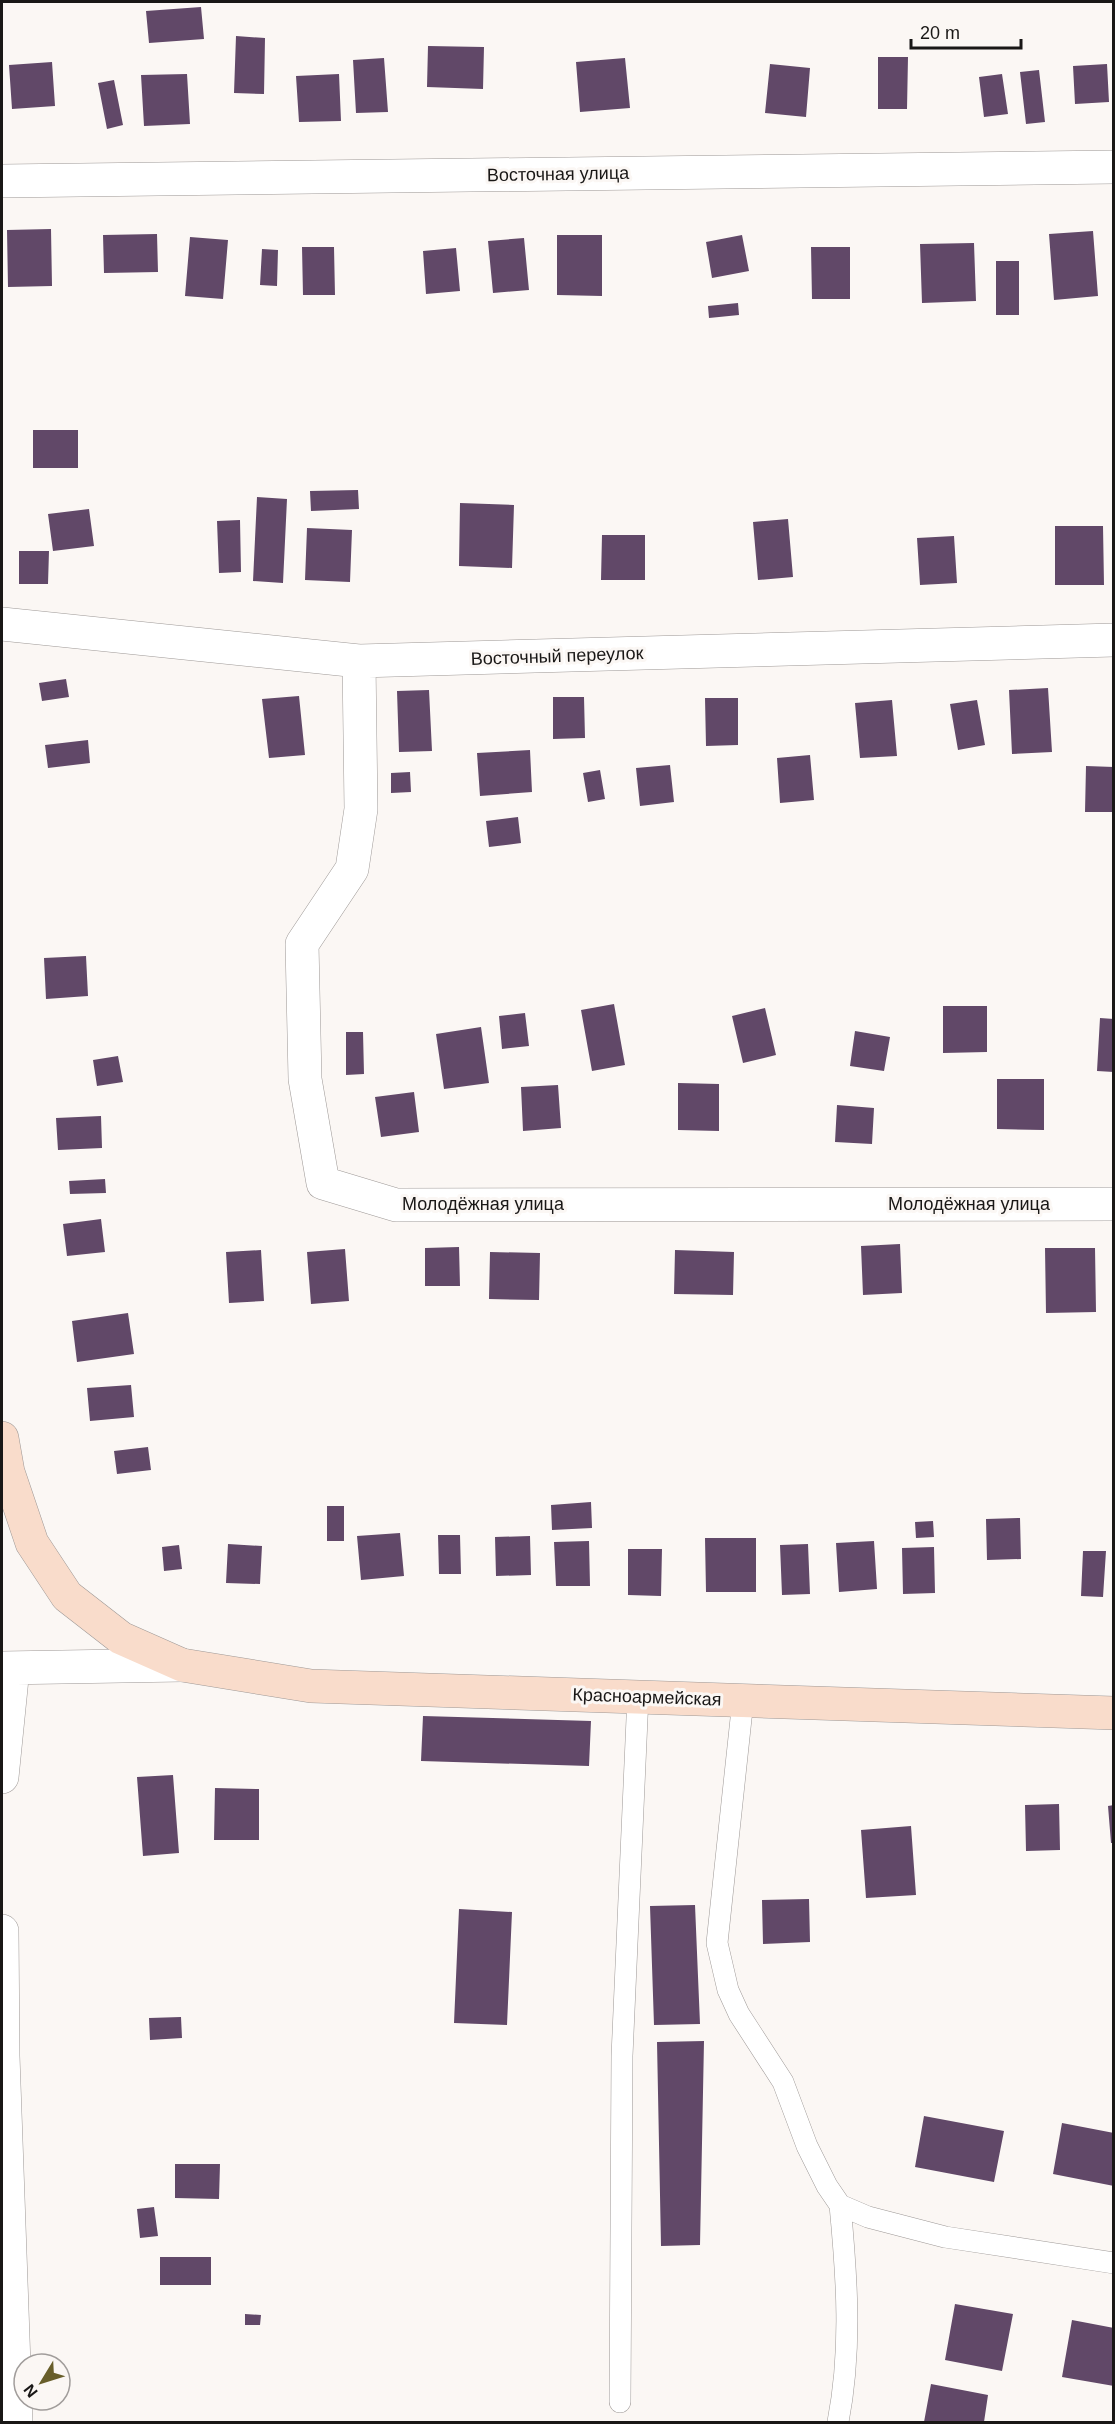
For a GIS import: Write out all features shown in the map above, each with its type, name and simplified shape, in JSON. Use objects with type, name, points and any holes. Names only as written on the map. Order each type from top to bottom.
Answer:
[{"type":"street","name":"Восточная улица","points":[[2,182],[1113,167]]},
{"type":"street","name":"Восточный переулок","points":[[2,624],[359,661],[1113,640]]},
{"type":"street","name":"Молодёжная улица","points":[[359,661],[361,809],[352,869],[302,944],[305,1079],[323,1183],[396,1205],[1113,1204]]},
{"type":"street","name":"Красноармейская","points":[[2,1438],[8,1472],[32,1543],[67,1596],[121,1638],[182,1665],[311,1686],[1113,1713]]},
{"type":"street","points":[[2,1777],[7,1668],[182,1665]]},
{"type":"street","points":[[2,1931],[2,2056],[16,2422]]},
{"type":"lane","points":[[620,2402],[621,2056],[638,1696]]},
{"type":"lane","points":[[742,1700],[717,1943],[728,1990],[739,2014],[783,2082],[815,2165],[840,2205],[848,2286],[848,2344],[838,2422]]},
{"type":"lane","points":[[840,2205],[868,2217],[945,2237],[1113,2263]]},
{"type":"building","points":[[201,7],[204,39],[149,43],[146,11]]},
{"type":"building","points":[[236,36],[265,38],[264,94],[234,93]]},
{"type":"building","points":[[428,46],[484,47],[483,89],[427,87]]},
{"type":"building","points":[[878,57],[908,57],[907,109],[878,109]]},
{"type":"building","points":[[384,58],[388,112],[356,113],[353,60]]},
{"type":"building","points":[[625,58],[630,108],[580,112],[576,62]]},
{"type":"building","points":[[52,62],[55,106],[12,109],[9,65]]},
{"type":"building","points":[[770,64],[810,68],[806,117],[765,113]]},
{"type":"building","points":[[1107,64],[1109,102],[1075,104],[1073,66]]},
{"type":"building","points":[[1039,70],[1045,122],[1026,124],[1020,72]]},
{"type":"building","points":[[187,74],[190,124],[144,126],[141,75]]},
{"type":"building","points":[[339,74],[341,121],[299,122],[296,76]]},
{"type":"building","points":[[1002,74],[1008,114],[984,117],[979,77]]},
{"type":"building","points":[[114,80],[123,125],[107,129],[98,83]]},
{"type":"building","points":[[51,229],[52,286],[8,287],[7,230]]},
{"type":"building","points":[[1093,231],[1098,296],[1054,300],[1049,234]]},
{"type":"building","points":[[157,234],[158,272],[104,273],[103,235]]},
{"type":"building","points":[[557,235],[602,235],[602,296],[557,295]]},
{"type":"building","points":[[742,235],[749,271],[712,278],[706,242]]},
{"type":"building","points":[[190,237],[228,240],[223,299],[185,296]]},
{"type":"building","points":[[524,238],[529,290],[493,293],[488,241]]},
{"type":"building","points":[[974,243],[976,301],[922,303],[920,244]]},
{"type":"building","points":[[302,247],[334,247],[335,295],[303,295]]},
{"type":"building","points":[[811,247],[850,247],[850,299],[812,299]]},
{"type":"building","points":[[456,248],[460,291],[426,294],[423,251]]},
{"type":"building","points":[[262,249],[278,250],[277,286],[260,285]]},
{"type":"building","points":[[996,261],[1019,261],[1019,315],[996,315]]},
{"type":"building","points":[[738,303],[739,315],[709,318],[708,306]]},
{"type":"building","points":[[33,430],[78,430],[78,468],[33,468]]},
{"type":"building","points":[[358,490],[359,509],[311,511],[310,491]]},
{"type":"building","points":[[257,497],[287,499],[283,583],[253,581]]},
{"type":"building","points":[[460,503],[514,505],[512,568],[459,566]]},
{"type":"building","points":[[89,509],[94,546],[53,551],[48,514]]},
{"type":"building","points":[[788,519],[793,577],[758,580],[753,522]]},
{"type":"building","points":[[240,520],[241,572],[219,573],[217,521]]},
{"type":"building","points":[[1055,526],[1103,526],[1104,585],[1055,585]]},
{"type":"building","points":[[307,528],[352,530],[350,582],[305,580]]},
{"type":"building","points":[[602,535],[645,535],[645,580],[601,580]]},
{"type":"building","points":[[954,536],[957,583],[920,585],[917,538]]},
{"type":"building","points":[[19,551],[49,551],[48,584],[19,584]]},
{"type":"building","points":[[66,679],[69,697],[42,701],[39,683]]},
{"type":"building","points":[[1048,688],[1052,752],[1012,754],[1009,690]]},
{"type":"building","points":[[429,690],[432,751],[399,752],[397,691]]},
{"type":"building","points":[[299,696],[305,755],[269,758],[262,699]]},
{"type":"building","points":[[553,697],[584,697],[585,738],[553,739]]},
{"type":"building","points":[[705,698],[738,698],[738,745],[706,746]]},
{"type":"building","points":[[892,700],[897,756],[860,758],[855,703]]},
{"type":"building","points":[[977,700],[985,745],[958,750],[950,704]]},
{"type":"building","points":[[88,740],[90,763],[48,768],[45,745]]},
{"type":"building","points":[[530,750],[532,792],[480,796],[477,753]]},
{"type":"building","points":[[810,755],[814,800],[780,803],[777,758]]},
{"type":"building","points":[[670,765],[674,802],[640,806],[636,768]]},
{"type":"building","points":[[1086,766],[1114,767],[1114,812],[1085,812]]},
{"type":"building","points":[[600,770],[605,799],[588,802],[583,773]]},
{"type":"building","points":[[410,772],[411,792],[391,793],[391,773]]},
{"type":"building","points":[[518,817],[521,843],[489,847],[486,821]]},
{"type":"building","points":[[86,956],[88,996],[46,999],[44,958]]},
{"type":"building","points":[[614,1004],[625,1065],[592,1071],[581,1010]]},
{"type":"building","points":[[943,1006],[987,1006],[987,1052],[943,1053]]},
{"type":"building","points":[[765,1008],[776,1055],[743,1063],[732,1016]]},
{"type":"building","points":[[525,1013],[529,1046],[502,1049],[499,1016]]},
{"type":"building","points":[[1100,1018],[1114,1019],[1114,1072],[1097,1071]]},
{"type":"building","points":[[481,1027],[489,1083],[444,1089],[436,1034]]},
{"type":"building","points":[[855,1031],[890,1037],[884,1071],[850,1066]]},
{"type":"building","points":[[346,1032],[363,1032],[364,1074],[346,1075]]},
{"type":"building","points":[[118,1056],[123,1082],[97,1086],[93,1060]]},
{"type":"building","points":[[997,1079],[1044,1079],[1044,1130],[997,1129]]},
{"type":"building","points":[[678,1083],[719,1084],[719,1131],[678,1130]]},
{"type":"building","points":[[558,1085],[561,1128],[523,1131],[521,1087]]},
{"type":"building","points":[[414,1092],[419,1132],[381,1137],[375,1097]]},
{"type":"building","points":[[837,1105],[874,1108],[872,1144],[835,1142]]},
{"type":"building","points":[[101,1116],[102,1148],[58,1150],[56,1118]]},
{"type":"building","points":[[105,1179],[106,1193],[70,1194],[69,1181]]},
{"type":"building","points":[[101,1219],[105,1252],[67,1256],[63,1224]]},
{"type":"building","points":[[900,1244],[902,1293],[863,1295],[861,1246]]},
{"type":"building","points":[[459,1247],[460,1286],[425,1286],[425,1248]]},
{"type":"building","points":[[1045,1248],[1095,1248],[1096,1312],[1046,1313]]},
{"type":"building","points":[[345,1249],[349,1301],[311,1304],[307,1252]]},
{"type":"building","points":[[261,1250],[264,1301],[229,1303],[226,1252]]},
{"type":"building","points":[[675,1250],[734,1252],[733,1295],[674,1294]]},
{"type":"building","points":[[490,1252],[540,1253],[539,1300],[489,1299]]},
{"type":"building","points":[[128,1313],[134,1354],[77,1362],[72,1321]]},
{"type":"building","points":[[131,1385],[134,1417],[90,1421],[87,1388]]},
{"type":"building","points":[[148,1447],[151,1470],[117,1474],[114,1451]]},
{"type":"building","points":[[591,1502],[592,1528],[552,1530],[551,1505]]},
{"type":"building","points":[[327,1506],[344,1506],[344,1541],[327,1541]]},
{"type":"building","points":[[1020,1518],[1021,1559],[987,1560],[986,1519]]},
{"type":"building","points":[[933,1521],[934,1537],[916,1538],[915,1522]]},
{"type":"building","points":[[400,1533],[404,1576],[361,1580],[357,1536]]},
{"type":"building","points":[[438,1535],[460,1535],[461,1574],[439,1574]]},
{"type":"building","points":[[530,1536],[531,1575],[496,1576],[495,1537]]},
{"type":"building","points":[[705,1538],[756,1538],[756,1592],[706,1592]]},
{"type":"building","points":[[589,1541],[590,1586],[556,1586],[554,1542]]},
{"type":"building","points":[[874,1541],[877,1589],[839,1592],[836,1543]]},
{"type":"building","points":[[228,1544],[262,1546],[260,1584],[226,1583]]},
{"type":"building","points":[[808,1544],[810,1594],[782,1595],[780,1545]]},
{"type":"building","points":[[179,1545],[182,1569],[164,1571],[162,1547]]},
{"type":"building","points":[[934,1547],[935,1593],[903,1594],[902,1548]]},
{"type":"building","points":[[628,1549],[662,1549],[661,1596],[628,1595]]},
{"type":"building","points":[[1083,1551],[1106,1551],[1103,1597],[1081,1596]]},
{"type":"building","points":[[423,1716],[591,1721],[589,1766],[421,1761]]},
{"type":"building","points":[[173,1775],[179,1853],[143,1856],[137,1777]]},
{"type":"building","points":[[215,1788],[259,1789],[259,1840],[214,1840]]},
{"type":"building","points":[[1059,1804],[1060,1850],[1026,1851],[1025,1805]]},
{"type":"building","points":[[1114,1805],[1114,1843],[1111,1843],[1108,1806]]},
{"type":"building","points":[[911,1826],[916,1895],[866,1898],[861,1830]]},
{"type":"building","points":[[809,1899],[810,1942],[763,1944],[762,1900]]},
{"type":"building","points":[[695,1905],[700,2024],[654,2025],[650,1906]]},
{"type":"building","points":[[459,1909],[512,1912],[507,2025],[454,2023]]},
{"type":"building","points":[[181,2017],[182,2038],[150,2040],[149,2018]]},
{"type":"building","points":[[704,2041],[700,2245],[661,2246],[657,2042]]},
{"type":"building","points":[[924,2116],[1004,2131],[994,2182],[915,2167]]},
{"type":"building","points":[[1062,2123],[1114,2133],[1114,2186],[1053,2174]]},
{"type":"building","points":[[175,2164],[220,2164],[219,2199],[175,2198]]},
{"type":"building","points":[[154,2207],[158,2236],[140,2238],[137,2209]]},
{"type":"building","points":[[160,2257],[211,2257],[211,2285],[160,2285]]},
{"type":"building","points":[[955,2304],[1013,2314],[1002,2371],[945,2360]]},
{"type":"building","points":[[245,2314],[261,2315],[260,2325],[245,2325]]},
{"type":"building","points":[[1072,2320],[1114,2328],[1114,2386],[1062,2377]]},
{"type":"building","points":[[931,2384],[988,2395],[984,2422],[924,2422]]}]
